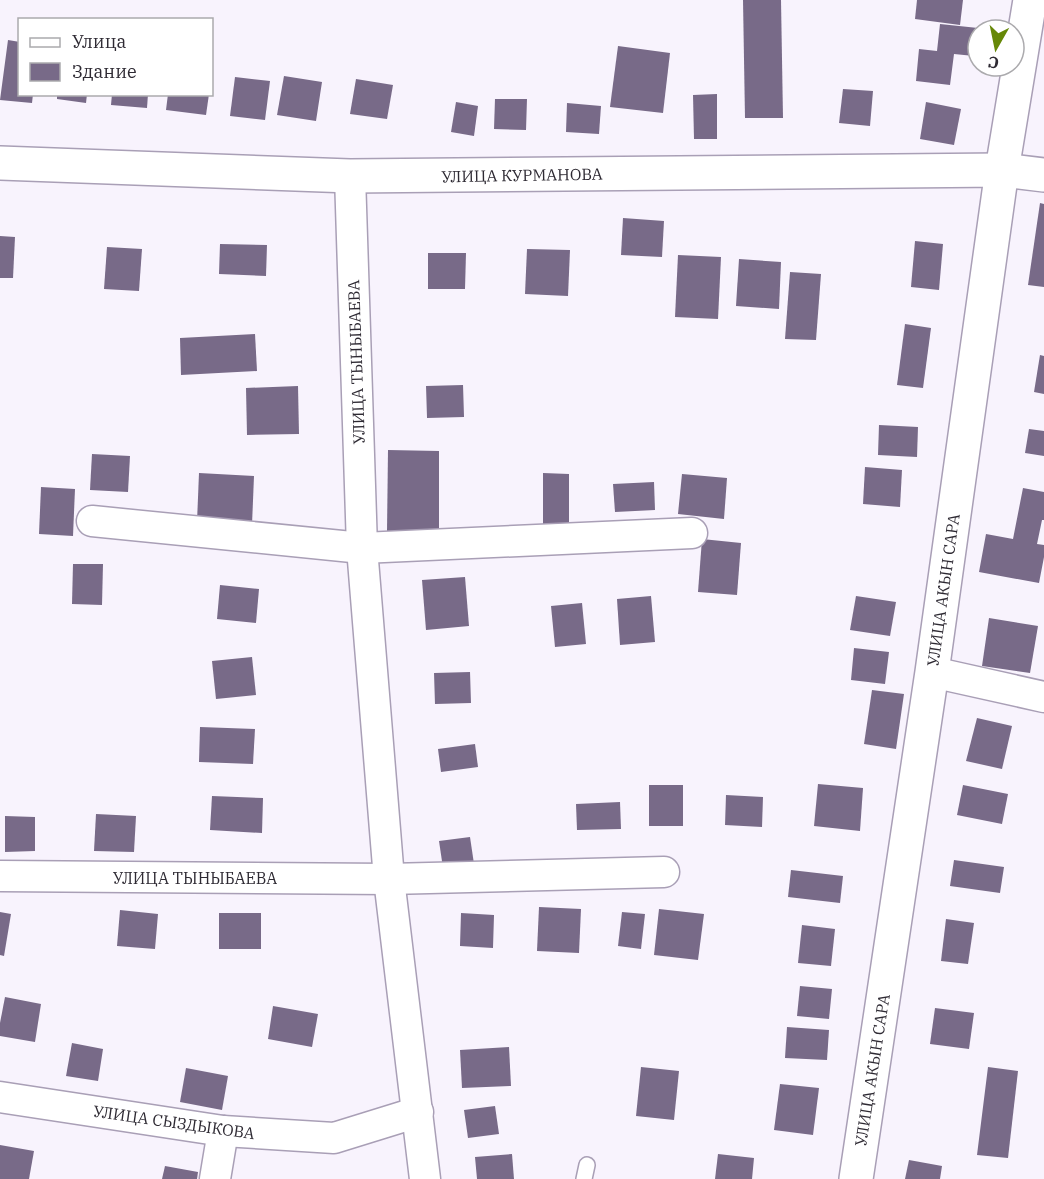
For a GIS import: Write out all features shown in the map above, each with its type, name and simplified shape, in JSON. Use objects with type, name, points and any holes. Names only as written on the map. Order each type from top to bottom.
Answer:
[{"type":"street","name":"УЛИЦА АКЫН САРА","points":[[856,1179],[932,672],[1002,170],[1030,0]]},
{"type":"street","name":"УЛИЦА КУРМАНОВА","points":[[0,163],[350,176],[1002,170],[1044,175]]},
{"type":"street","name":"УЛИЦА ТЫНЫБАЕВА","points":[[350,176],[362,548],[389,879],[425,1179]]},
{"type":"street","points":[[92,521],[362,548],[692,534]]},
{"type":"street","points":[[932,672],[1044,697]]},
{"type":"street","name":"УЛИЦА ТЫНЫБАЕВА","points":[[0,876],[389,879],[664,872]]},
{"type":"street","name":"УЛИЦА СЫЗДЫКОВА","points":[[0,1097],[223,1131],[334,1138],[418,1112]]},
{"type":"street","points":[[214,1179],[223,1131]]},
{"type":"building","points":[[743,0],[781,0],[783,118],[745,118]]},
{"type":"building","points":[[917,0],[963,0],[960,25],[915,19]]},
{"type":"building","points":[[940,24],[966,27],[966,55],[954,54],[950,85],[916,81],[919,49],[937,51]]},
{"type":"building","points":[[8,40],[18,42],[18,96],[33,96],[32,103],[0,100]]},
{"type":"building","points":[[618,46],[670,53],[663,113],[610,107]]},
{"type":"building","points":[[284,76],[322,82],[316,121],[277,115]]},
{"type":"building","points":[[235,77],[270,81],[265,120],[230,116]]},
{"type":"building","points":[[356,79],[393,85],[387,119],[350,114]]},
{"type":"building","points":[[843,89],[873,91],[870,126],[839,123]]},
{"type":"building","points":[[717,94],[717,139],[694,139],[693,95]]},
{"type":"building","points":[[57,96],[87,96],[86,103],[57,99]]},
{"type":"building","points":[[112,96],[148,96],[147,108],[111,105]]},
{"type":"building","points":[[168,96],[209,96],[206,115],[166,110]]},
{"type":"building","points":[[495,99],[527,99],[526,130],[494,129]]},
{"type":"building","points":[[456,102],[478,106],[474,136],[451,132]]},
{"type":"building","points":[[926,102],[961,109],[954,145],[920,139]]},
{"type":"building","points":[[567,103],[601,106],[599,134],[566,132]]},
{"type":"building","points":[[1040,203],[1044,204],[1044,287],[1028,285]]},
{"type":"building","points":[[623,218],[664,221],[662,257],[621,255]]},
{"type":"building","points":[[0,236],[15,237],[13,278],[0,278]]},
{"type":"building","points":[[915,241],[943,244],[939,290],[911,287]]},
{"type":"building","points":[[220,244],[267,245],[266,276],[219,274]]},
{"type":"building","points":[[107,247],[142,249],[139,291],[104,289]]},
{"type":"building","points":[[527,249],[570,250],[568,296],[525,294]]},
{"type":"building","points":[[428,253],[466,253],[465,289],[428,289]]},
{"type":"building","points":[[678,255],[721,257],[718,319],[675,317]]},
{"type":"building","points":[[739,259],[781,262],[779,309],[736,306]]},
{"type":"building","points":[[790,272],[821,274],[816,340],[785,339]]},
{"type":"building","points":[[905,324],[931,328],[923,388],[897,385]]},
{"type":"building","points":[[255,334],[257,371],[181,375],[180,338]]},
{"type":"building","points":[[1040,355],[1044,356],[1044,394],[1034,392]]},
{"type":"building","points":[[463,385],[464,417],[427,418],[426,386]]},
{"type":"building","points":[[298,386],[299,434],[247,435],[246,388]]},
{"type":"building","points":[[879,425],[918,427],[917,457],[878,455]]},
{"type":"building","points":[[1029,429],[1044,431],[1044,456],[1025,453]]},
{"type":"building","points":[[388,450],[439,451],[439,532],[387,532]]},
{"type":"building","points":[[92,454],[130,456],[128,492],[90,490]]},
{"type":"building","points":[[865,467],[902,470],[900,507],[863,504]]},
{"type":"building","points":[[199,473],[254,476],[252,525],[197,522]]},
{"type":"building","points":[[543,473],[569,474],[569,526],[543,526]]},
{"type":"building","points":[[682,474],[727,478],[724,519],[678,514]]},
{"type":"building","points":[[654,482],[655,510],[615,512],[613,484]]},
{"type":"building","points":[[41,487],[75,489],[73,536],[39,534]]},
{"type":"building","points":[[1023,488],[1044,492],[1044,520],[1042,520],[1037,544],[1044,545],[1039,583],[979,572],[986,534],[1013,539]]},
{"type":"building","points":[[702,539],[741,543],[737,595],[698,592]]},
{"type":"building","points":[[73,564],[103,564],[102,605],[72,604]]},
{"type":"building","points":[[465,577],[469,626],[426,630],[422,580]]},
{"type":"building","points":[[220,585],[259,589],[256,623],[217,619]]},
{"type":"building","points":[[651,596],[655,642],[620,645],[617,599]]},
{"type":"building","points":[[856,596],[896,602],[890,636],[850,630]]},
{"type":"building","points":[[582,603],[586,644],[555,647],[551,606]]},
{"type":"building","points":[[989,618],[1038,626],[1030,673],[982,666]]},
{"type":"building","points":[[854,648],[889,652],[885,684],[851,680]]},
{"type":"building","points":[[252,657],[256,695],[216,699],[212,661]]},
{"type":"building","points":[[470,672],[471,703],[435,704],[434,673]]},
{"type":"building","points":[[872,690],[904,694],[896,749],[864,744]]},
{"type":"building","points":[[977,718],[1012,726],[1002,769],[966,761]]},
{"type":"building","points":[[200,727],[255,729],[253,764],[199,762]]},
{"type":"building","points":[[475,744],[478,767],[441,772],[438,749]]},
{"type":"building","points":[[818,784],[863,788],[860,831],[814,826]]},
{"type":"building","points":[[649,785],[683,785],[683,826],[649,826]]},
{"type":"building","points":[[963,785],[1008,794],[1002,824],[957,815]]},
{"type":"building","points":[[726,795],[763,797],[762,827],[725,825]]},
{"type":"building","points":[[212,796],[263,798],[262,833],[210,830]]},
{"type":"building","points":[[620,802],[621,829],[577,830],[576,804]]},
{"type":"building","points":[[96,814],[136,816],[134,852],[94,851]]},
{"type":"building","points":[[5,816],[35,817],[35,851],[5,852]]},
{"type":"building","points":[[470,837],[474,864],[443,868],[439,841]]},
{"type":"building","points":[[954,860],[1004,867],[1000,893],[950,886]]},
{"type":"building","points":[[791,870],[843,876],[840,903],[788,897]]},
{"type":"building","points":[[539,907],[581,909],[579,953],[537,951]]},
{"type":"building","points":[[659,909],[704,914],[698,960],[654,955]]},
{"type":"building","points":[[120,910],[158,914],[155,949],[117,946]]},
{"type":"building","points":[[0,912],[11,914],[4,956],[0,955]]},
{"type":"building","points":[[622,912],[645,914],[641,949],[618,946]]},
{"type":"building","points":[[219,913],[261,913],[261,949],[219,949]]},
{"type":"building","points":[[461,913],[494,915],[493,948],[460,946]]},
{"type":"building","points":[[946,919],[974,923],[968,964],[941,961]]},
{"type":"building","points":[[802,925],[835,929],[831,966],[798,963]]},
{"type":"building","points":[[800,986],[832,989],[829,1019],[797,1016]]},
{"type":"building","points":[[5,997],[41,1004],[35,1042],[0,1036]]},
{"type":"building","points":[[273,1006],[318,1014],[312,1047],[268,1039]]},
{"type":"building","points":[[935,1008],[974,1013],[969,1049],[930,1044]]},
{"type":"building","points":[[787,1027],[829,1030],[827,1060],[785,1058]]},
{"type":"building","points":[[72,1043],[103,1049],[98,1081],[66,1076]]},
{"type":"building","points":[[509,1047],[511,1086],[462,1088],[460,1050]]},
{"type":"building","points":[[641,1067],[679,1071],[674,1120],[636,1116]]},
{"type":"building","points":[[988,1067],[1018,1071],[1008,1158],[977,1155]]},
{"type":"building","points":[[186,1068],[228,1076],[222,1110],[180,1102]]},
{"type":"building","points":[[780,1084],[819,1088],[813,1135],[774,1130]]},
{"type":"building","points":[[495,1106],[499,1134],[468,1138],[464,1110]]},
{"type":"building","points":[[0,1145],[34,1151],[29,1179],[0,1179]]},
{"type":"building","points":[[512,1154],[514,1179],[477,1179],[475,1157]]},
{"type":"building","points":[[718,1154],[754,1158],[752,1179],[715,1179]]},
{"type":"building","points":[[909,1160],[942,1166],[940,1179],[905,1179]]},
{"type":"building","points":[[165,1166],[198,1172],[197,1179],[162,1179]]}]
